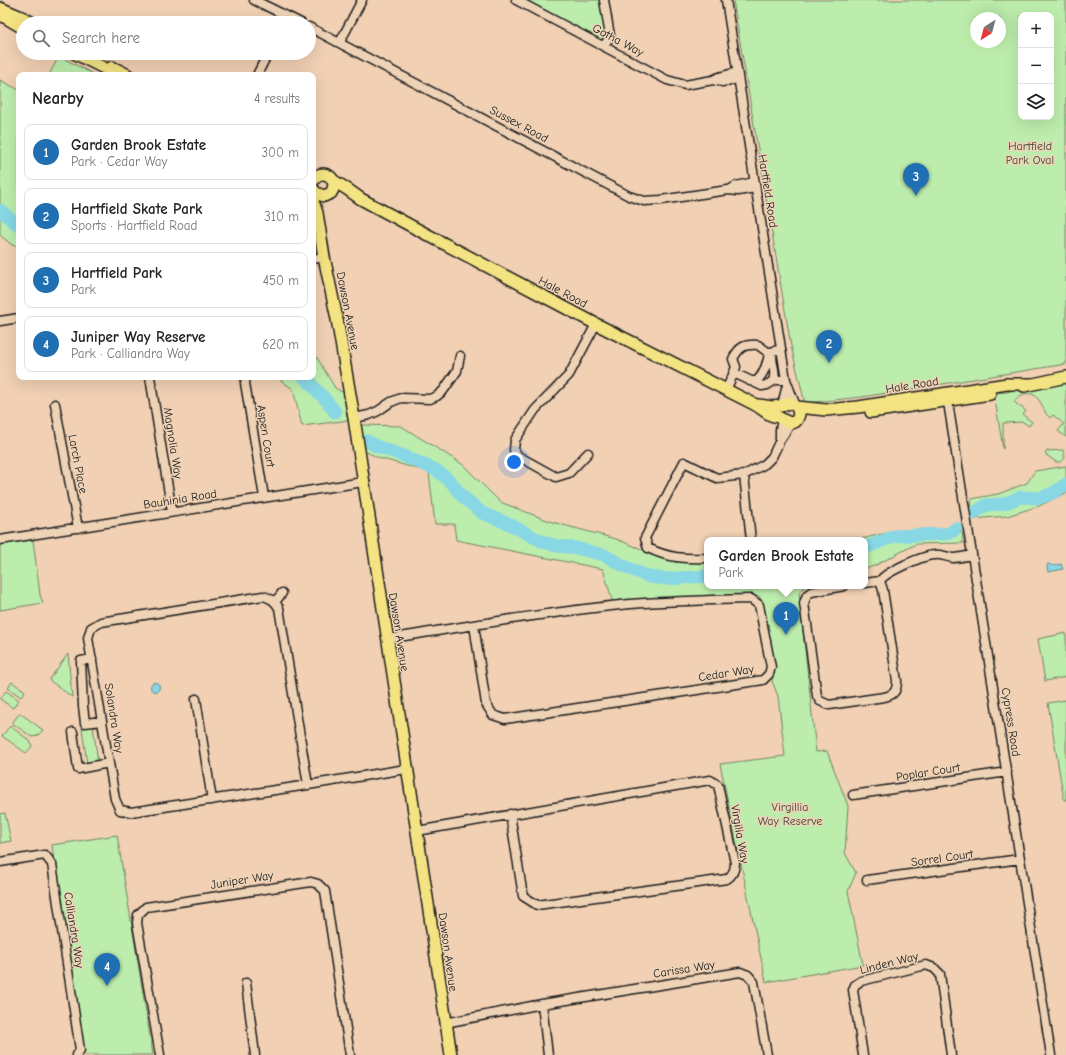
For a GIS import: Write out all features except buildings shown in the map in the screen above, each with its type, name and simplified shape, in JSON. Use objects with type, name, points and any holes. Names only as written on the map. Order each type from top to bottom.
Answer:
[{"type":"main road","points":[[0,8],[19,16]]},
{"type":"main road","points":[[0,14],[16,24]]},
{"type":"main road","points":[[88,60],[112,72]]},
{"type":"main road","points":[[99,60],[122,72]]},
{"type":"main road","name":"Hale Road","points":[[316,176],[323,174],[329,176],[361,199],[596,324],[754,404],[770,414],[791,415],[858,413],[947,397],[1007,392],[1032,384],[1066,377]]},
{"type":"main road","points":[[317,213],[330,194],[334,181]]},
{"type":"main road","name":"Hale Road","points":[[316,192],[320,196],[330,194],[361,199]]},
{"type":"main road","name":"Dawson Avenue","points":[[316,210],[354,418],[406,769],[417,831],[451,1055]]},
{"type":"main road","name":"Hale Road","points":[[754,404],[772,407],[782,406]]},
{"type":"main road","points":[[782,406],[779,412],[791,415]]},
{"type":"street","points":[[254,0],[280,16]]},
{"type":"street","points":[[340,42],[362,0]]},
{"type":"street","name":"Gotha Way","points":[[516,0],[667,80],[685,85],[713,80],[722,82],[738,75]]},
{"type":"street","points":[[604,0],[610,36],[604,46]]},
{"type":"street","name":"Hartfield Road","points":[[726,0],[755,185],[774,352],[786,382],[791,415]]},
{"type":"street","name":"Sussex Road","points":[[316,30],[629,196],[644,201],[661,200],[728,190],[738,191],[755,185]]},
{"type":"street","points":[[258,72],[264,60]]},
{"type":"street","points":[[316,258],[324,257]]},
{"type":"street","points":[[0,322],[16,319]]},
{"type":"street","points":[[588,453],[569,473],[556,476],[518,456],[514,450],[515,440],[535,410],[569,375],[596,324]]},
{"type":"street","points":[[726,390],[736,367],[733,359],[738,349],[741,347],[758,344],[774,352]]},
{"type":"street","points":[[750,381],[760,378],[774,352]]},
{"type":"street","points":[[772,382],[775,375],[774,352]]},
{"type":"street","points":[[354,418],[369,415],[401,398],[430,399],[437,396],[443,391],[457,371],[460,356]]},
{"type":"street","points":[[732,377],[739,375],[762,386],[779,380],[786,382]]},
{"type":"street","name":"Magnolia Way","points":[[150,380],[172,512]]},
{"type":"street","name":"Aspen Court","points":[[246,380],[264,497]]},
{"type":"street","name":"Hartfield Road","points":[[782,406],[786,382]]},
{"type":"street","name":"Cypress Road","points":[[947,397],[1052,1055]]},
{"type":"street","name":"Larch Place","points":[[55,404],[78,528]]},
{"type":"street","points":[[704,558],[687,559],[659,554],[648,548],[645,538],[684,462],[717,478],[744,475],[765,464],[772,457],[791,415]]},
{"type":"street","points":[[744,475],[751,537]]},
{"type":"street","name":"Bauhinia Road","points":[[0,540],[363,482]]},
{"type":"street","points":[[868,583],[880,581],[882,578],[895,570],[930,556],[941,555],[954,558],[972,555]]},
{"type":"street","points":[[828,589],[811,592],[805,598],[816,696],[820,701],[829,705],[892,695],[897,688],[883,590],[880,581]]},
{"type":"street","points":[[282,593],[275,602],[279,608],[308,785]]},
{"type":"street","name":"Solandra Way","points":[[275,602],[263,596],[101,622],[91,628],[88,638],[115,799],[120,810],[131,812],[406,769]]},
{"type":"street","name":"Cedar Way","points":[[387,639],[474,625],[530,616],[632,604],[751,598],[759,605],[771,667],[769,674],[763,680],[505,719],[493,715],[486,704],[474,625]]},
{"type":"street","points":[[92,659],[81,661],[84,718],[86,723],[102,721]]},
{"type":"street","points":[[196,699],[212,800]]},
{"type":"street","points":[[73,732],[78,769],[109,763]]},
{"type":"street","name":"Poplar Court","points":[[854,795],[1006,772]]},
{"type":"street","name":"Virgilia Way","points":[[417,831],[510,814],[699,782],[713,781],[718,785],[735,869],[731,876],[727,878],[537,905],[524,896],[510,814]]},
{"type":"street","name":"Calliandra Way","points":[[0,862],[45,855],[52,864],[80,1050],[77,1055]]},
{"type":"street","name":"Sorrel Court","points":[[867,880],[1020,859]]},
{"type":"street","name":"Juniper Way","points":[[160,1055],[137,923],[138,915],[146,907],[311,882],[318,884],[325,890],[350,1055]]},
{"type":"street","name":"Linden Way","points":[[863,1055],[853,990],[855,985],[861,981],[926,965],[934,968],[940,974],[951,1055]]},
{"type":"street","name":"Carissa Way","points":[[445,1022],[542,1004],[740,972],[748,976],[754,982],[767,1055]]},
{"type":"street","points":[[246,983],[255,1055]]},
{"type":"street","points":[[542,1004],[548,1055]]},
{"type":"green space","points":[[524,0],[602,0],[608,35],[604,40],[598,39]]},
{"type":"green space","name":"Hartfield Park Oval","points":[[733,0],[1066,0],[1066,364],[862,397],[805,403],[791,346]]},
{"type":"green space","points":[[57,60],[67,60],[89,72],[51,72]]},
{"type":"green space","points":[[0,80],[16,88],[16,246],[12,245],[0,235]]},
{"type":"green space","name":"Virgillia Way Reserve","points":[[316,356],[335,388],[346,394],[363,425],[401,426],[462,464],[500,502],[552,522],[616,539],[674,562],[704,562],[704,589],[802,589],[799,593],[816,752],[827,751],[848,806],[845,853],[856,873],[848,891],[863,965],[766,982],[720,764],[785,756],[778,696],[772,681],[774,668],[762,601],[759,596],[613,603],[603,569],[456,540],[454,524],[435,524],[429,472],[379,458],[356,447],[350,420],[302,426],[293,389],[280,380],[316,380]]},
{"type":"green space","points":[[1066,377],[1066,437],[1058,431],[1064,424],[1053,415],[1050,418],[1035,396],[1032,394],[1026,394],[1019,396],[1014,402],[1026,411],[1023,415],[1032,422],[1029,426],[1023,422],[1003,423],[1003,449],[994,393],[1007,392],[1032,384]]},
{"type":"green space","points":[[1063,450],[1065,458],[1061,462],[1056,462],[1045,454],[1047,451]]},
{"type":"green space","points":[[1066,466],[1066,493],[1039,506],[1007,516],[973,519],[971,499],[998,494],[1027,483],[1035,471]]},
{"type":"green space","points":[[925,530],[962,532],[963,543],[916,544],[868,568],[868,537],[895,531]]},
{"type":"green space","points":[[33,540],[40,595],[43,603],[0,610],[0,544]]},
{"type":"green space","points":[[1066,633],[1066,677],[1045,681],[1038,639]]},
{"type":"green space","points":[[68,654],[72,697],[49,680]]},
{"type":"green space","points":[[12,682],[25,691],[21,697],[8,688]]},
{"type":"green space","points":[[6,691],[19,700],[13,708],[0,699]]},
{"type":"green space","points":[[1066,700],[1066,800],[1064,800],[1048,703]]},
{"type":"green space","points":[[20,713],[43,730],[37,736],[32,737],[12,723]]},
{"type":"green space","points":[[10,726],[30,741],[32,746],[26,753],[2,736]]},
{"type":"green space","points":[[93,726],[98,763],[87,764],[82,728]]},
{"type":"green space","points":[[5,813],[11,841],[0,843],[0,814]]},
{"type":"green space","points":[[117,835],[153,1055],[83,1055],[52,845]]},
{"type":"water","points":[[299,380],[316,380],[319,386],[313,392]]},
{"type":"water","points":[[1049,564],[1052,566],[1061,564],[1063,569],[1048,572],[1047,565]]},
{"type":"water","points":[[155,682],[160,687],[155,692],[150,687]]},
{"type":"waterway","points":[[0,210],[16,223]]},
{"type":"waterway","points":[[307,380],[335,412]]},
{"type":"waterway","points":[[367,441],[436,470],[451,482],[462,496],[482,513],[509,524],[541,541],[557,546],[576,548],[604,555],[649,577],[667,579],[704,576]]},
{"type":"waterway","points":[[973,514],[986,505],[1003,504],[1021,497],[1040,498],[1055,492],[1066,484]]},
{"type":"waterway","points":[[868,547],[894,536],[944,534],[952,532],[956,528]]},
{"type":"place","name":"Hartfield Park","points":[[916,196]]},
{"type":"place","name":"Hartfield Skate Park","points":[[829,363]]},
{"type":"place","name":"Garden Brook Estate","points":[[786,635]]},
{"type":"place","name":"Juniper Way Reserve","points":[[107,986]]}]
